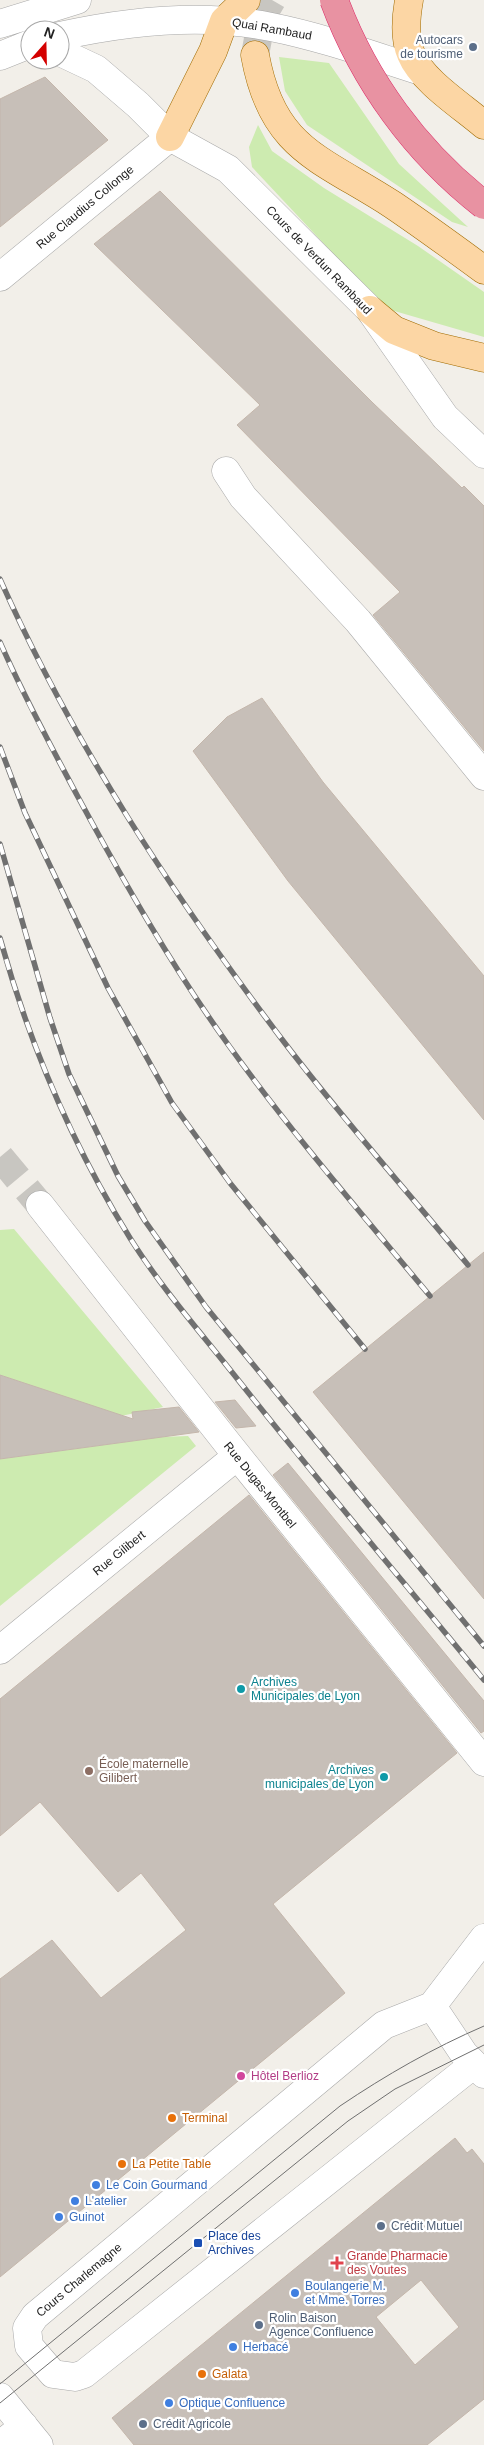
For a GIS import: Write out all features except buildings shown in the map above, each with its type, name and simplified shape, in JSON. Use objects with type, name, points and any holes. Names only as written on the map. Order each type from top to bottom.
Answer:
[{"type":"highway","points":[[334,0],[363,64],[386,101],[438,163],[484,205]]},
{"type":"main road","points":[[170,137],[213,51],[224,21],[246,0]]},
{"type":"main road","points":[[409,0],[407,36],[410,54],[421,71],[484,125]]},
{"type":"main road","points":[[255,55],[260,83],[274,114],[298,145],[393,205],[484,270]]},
{"type":"main road","points":[[370,310],[394,330],[434,346],[484,358]]},
{"type":"street","points":[[0,24],[77,0]]},
{"type":"street","name":"Quai Rambaud","points":[[70,34],[151,22],[224,21],[270,27],[324,39],[421,71]]},
{"type":"street","points":[[0,56],[20,48]]},
{"type":"street","name":"Cours de Verdun Rambaud","points":[[70,57],[96,70],[138,105],[170,137],[228,168],[370,310],[445,417],[484,454]]},
{"type":"street","name":"Rue Claudius Collonge","points":[[0,277],[170,137]]},
{"type":"street","points":[[226,471],[243,498],[358,621],[484,776]]},
{"type":"street","name":"Rue Dugas-Montbel","points":[[40,1205],[237,1456],[484,1762]]},
{"type":"street","name":"Rue Gilibert","points":[[0,1650],[237,1456]]},
{"type":"street","points":[[478,2070],[432,2006],[484,1938]]},
{"type":"street","name":"Cours Charlemagne","points":[[432,2006],[384,2025],[35,2316],[27,2328],[29,2346],[53,2374],[75,2378],[84,2374],[347,2162],[478,2070]]},
{"type":"street","points":[[0,2397],[31,2436],[0,2445]]},
{"type":"green space","points":[[279,57],[329,63],[399,164],[468,227],[452,222],[307,125],[285,91]]},
{"type":"green space","points":[[258,125],[272,151],[324,188],[418,246],[484,292],[484,337],[384,308],[252,167],[249,147]]},
{"type":"green space","points":[[14,1229],[163,1407],[121,1416],[0,1375],[0,1230]]},
{"type":"green space","points":[[188,1436],[196,1446],[0,1606],[0,1459],[161,1437]]},
{"type":"tunnel","points":[[255,55],[262,17],[272,0]]},
{"type":"tunnel","points":[[0,1157],[40,1205]]},
{"type":"tram line","points":[[0,2384],[340,2106],[410,2063],[446,2043],[484,2026]]},
{"type":"tram line","points":[[0,2403],[348,2121],[395,2089],[484,2045]]},
{"type":"railway","points":[[0,579],[60,701],[93,760],[165,876],[243,988],[284,1042],[468,1265]]},
{"type":"railway","points":[[0,642],[18,681],[95,829],[149,923],[206,1014],[251,1076],[326,1171],[430,1296]]},
{"type":"railway","points":[[0,747],[25,813],[108,988],[172,1103],[230,1183],[365,1349]]},
{"type":"railway","points":[[0,844],[50,1018],[69,1074],[118,1176],[145,1221],[206,1307],[484,1646]]},
{"type":"railway","points":[[0,938],[25,1016],[54,1093],[109,1203],[142,1257],[300,1456],[484,1680]]},
{"type":"place","name":"Autocars de tourisme","points":[[473,47]]},
{"type":"place","name":"Archives Municipales de Lyon","points":[[241,1689]]},
{"type":"place","name":"École maternelle Gilibert","points":[[89,1771]]},
{"type":"place","name":"Archives municipales de Lyon","points":[[384,1777]]},
{"type":"place","name":"Hôtel Berlioz","points":[[241,2076]]},
{"type":"place","name":"Terminal","points":[[172,2118]]},
{"type":"place","name":"La Petite Table","points":[[122,2164]]},
{"type":"place","name":"Le Coin Gourmand","points":[[96,2185]]},
{"type":"place","name":"L'atelier","points":[[75,2201]]},
{"type":"place","name":"Guinot","points":[[59,2217]]},
{"type":"place","name":"Crédit Mutuel","points":[[381,2226]]},
{"type":"place","name":"Place des Archives","points":[[198,2243]]},
{"type":"place","name":"Grande Pharmacie des Voutes","points":[[337,2263]]},
{"type":"place","name":"Boulangerie M. et Mme. Torres","points":[[295,2293]]},
{"type":"place","name":"Rolin Baison Agence Confluence","points":[[259,2325]]},
{"type":"place","name":"Herbacé","points":[[233,2347]]},
{"type":"place","name":"Galata","points":[[202,2374]]},
{"type":"place","name":"Optique Confluence","points":[[169,2403]]},
{"type":"place","name":"Crédit Agricole","points":[[143,2424]]}]
